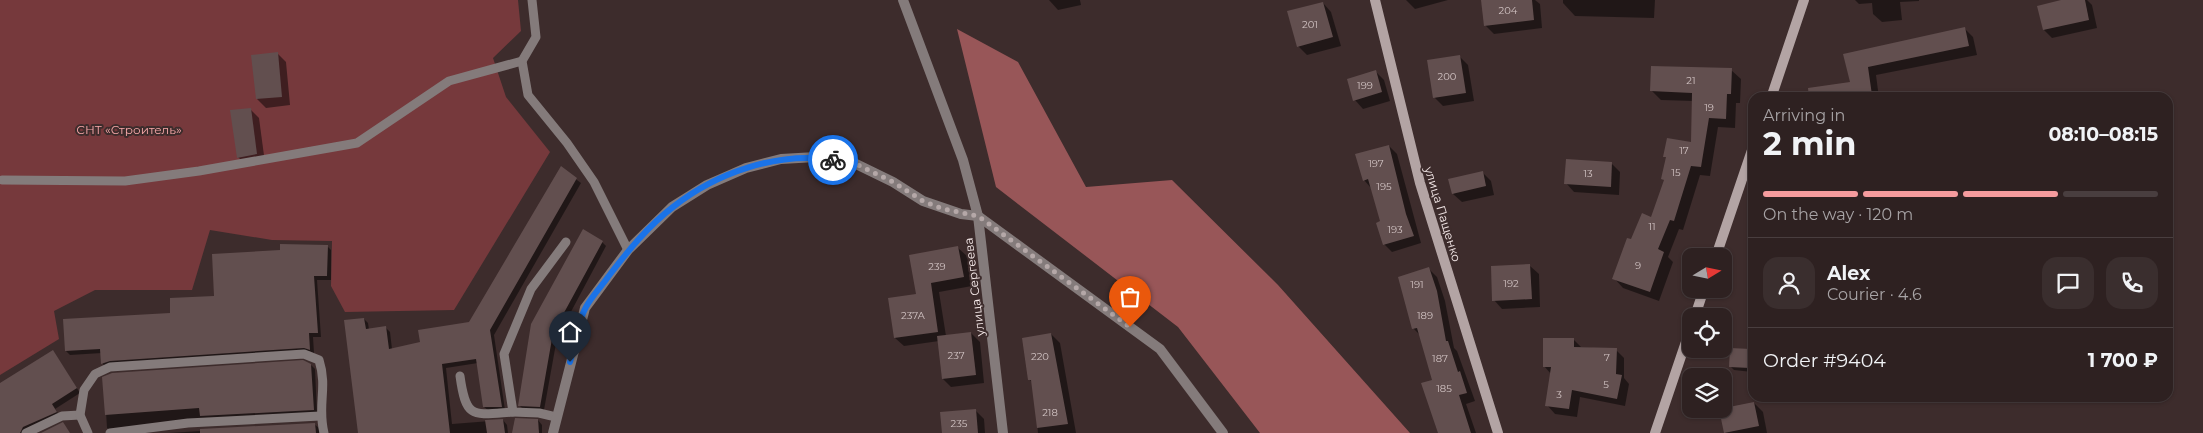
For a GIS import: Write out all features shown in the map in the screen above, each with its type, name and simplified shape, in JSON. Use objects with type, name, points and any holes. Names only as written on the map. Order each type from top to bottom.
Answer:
[{"type":"street","name":"улица Сергеева","points":[[903,0],[963,160],[978,216],[1003,433]]},
{"type":"street","name":"улица Пащенко","points":[[1375,0],[1420,183],[1498,433]]},
{"type":"street","points":[[1772,92],[1804,0]]},
{"type":"street","points":[[554,433],[556,417],[585,308],[628,250],[672,207],[707,184],[746,168],[782,159],[816,157],[854,163],[893,182],[923,201],[943,209],[978,216],[1160,349],[1222,433]]},
{"type":"street","points":[[1719,248],[1748,162]]},
{"type":"street","points":[[1655,433],[1682,354]]},
{"type":"lane","points":[[532,0],[536,37],[522,61],[528,94],[567,143],[594,182],[628,250]]},
{"type":"lane","points":[[2,180],[125,181],[200,171],[358,143],[448,80],[522,61]]},
{"type":"lane","points":[[513,412],[504,354],[531,289],[566,242]]},
{"type":"lane","points":[[88,433],[80,415],[84,390],[94,374],[110,367],[304,354],[319,360],[324,376],[320,416],[324,433]]},
{"type":"lane","points":[[460,376],[464,401],[469,409],[481,414],[539,413],[556,417]]},
{"type":"lane","points":[[26,433],[62,416],[80,415]]},
{"type":"lane","points":[[110,433],[188,423],[320,416]]},
{"type":"green space","name":"СНТ «Строитель»","points":[[0,0],[518,0],[521,31],[493,58],[506,97],[550,152],[454,310],[345,312],[331,286],[332,241],[272,240],[210,230],[192,290],[95,290],[54,311],[59,339],[0,375]]},
{"type":"shaded area","points":[[957,29],[1018,62],[1086,187],[1172,180],[1278,285],[1410,433],[1260,433],[1178,327],[996,187]]},
{"type":"building","points":[[1481,0],[1532,0],[1534,20],[1484,26]]},
{"type":"building","points":[[2061,0],[2085,0],[2089,20],[2043,30],[2037,6]]},
{"type":"building","points":[[1323,2],[1333,37],[1297,47],[1287,11]]},
{"type":"building","points":[[1965,27],[1969,46],[1868,67],[1872,92],[1808,92],[1808,88],[1850,82],[1843,54]]},
{"type":"building","points":[[278,52],[282,97],[256,99],[251,55]]},
{"type":"building","points":[[1460,55],[1466,93],[1433,98],[1427,60]]},
{"type":"building","points":[[1651,66],[1732,68],[1731,94],[1727,94],[1726,119],[1709,118],[1701,167],[1691,166],[1674,221],[1670,220],[1658,249],[1664,252],[1650,292],[1612,279],[1627,238],[1631,239],[1642,213],[1651,217],[1664,180],[1661,179],[1666,157],[1663,157],[1667,138],[1691,142],[1692,93],[1650,91]]},
{"type":"building","points":[[1376,70],[1382,92],[1353,101],[1347,79]]},
{"type":"building","points":[[251,108],[257,154],[237,158],[230,110]]},
{"type":"building","points":[[1389,145],[1406,214],[1414,236],[1383,245],[1376,223],[1380,221],[1368,179],[1363,181],[1355,154]]},
{"type":"building","points":[[1566,159],[1612,162],[1611,187],[1564,184]]},
{"type":"building","points":[[561,166],[577,178],[490,330],[502,407],[483,407],[476,359],[442,364],[450,433],[358,433],[344,320],[364,318],[366,329],[386,326],[389,349],[420,342],[418,330],[469,322]]},
{"type":"building","points":[[1483,171],[1486,186],[1452,194],[1448,179]]},
{"type":"building","points":[[583,229],[603,241],[553,333],[540,407],[518,406],[531,324]]},
{"type":"building","points":[[280,244],[328,245],[327,276],[314,276],[318,333],[309,333],[310,350],[304,348],[110,361],[101,364],[100,349],[65,351],[63,319],[170,313],[170,298],[214,296],[212,254],[280,250]]},
{"type":"building","points":[[958,246],[964,277],[931,283],[938,332],[894,338],[888,298],[916,294],[909,255]]},
{"type":"building","points":[[1530,264],[1532,299],[1492,301],[1491,266]]},
{"type":"building","points":[[1429,267],[1437,291],[1446,341],[1448,341],[1467,393],[1459,395],[1471,433],[1438,433],[1421,383],[1432,380],[1417,328],[1412,329],[1398,277]]},
{"type":"building","points":[[971,332],[976,375],[942,379],[937,336]]},
{"type":"building","points":[[1051,333],[1068,424],[1037,428],[1031,380],[1028,380],[1022,338]]},
{"type":"building","points":[[1543,338],[1574,338],[1574,347],[1617,348],[1616,374],[1622,375],[1617,399],[1572,390],[1569,409],[1545,406],[1551,367],[1543,367]]},
{"type":"building","points":[[1732,348],[1748,349],[1748,368],[1729,367],[1729,358],[1732,358]]},
{"type":"building","points":[[53,350],[77,388],[52,404],[57,412],[23,427],[20,433],[0,433],[0,383]]},
{"type":"building","points":[[303,360],[311,364],[314,410],[200,416],[199,408],[105,415],[102,377],[112,373]]},
{"type":"building","points":[[1754,402],[1759,426],[1724,433],[1721,418],[1732,418],[1732,406]]},
{"type":"building","points":[[976,409],[978,433],[942,433],[940,412]]},
{"type":"building","points":[[515,418],[538,419],[539,433],[512,433]]},
{"type":"building","points":[[503,419],[505,433],[487,433],[485,420]]},
{"type":"building","points":[[63,422],[70,433],[41,433]]},
{"type":"building","points":[[315,423],[316,433],[200,433],[200,429]]},
{"type":"way so far","points":[[833,160],[854,163],[893,182],[923,201],[943,209],[978,216],[1130,327]]},
{"type":"route","points":[[570,362],[585,308],[628,250],[672,207],[707,184],[746,168],[782,159],[816,157],[833,160]]}]
